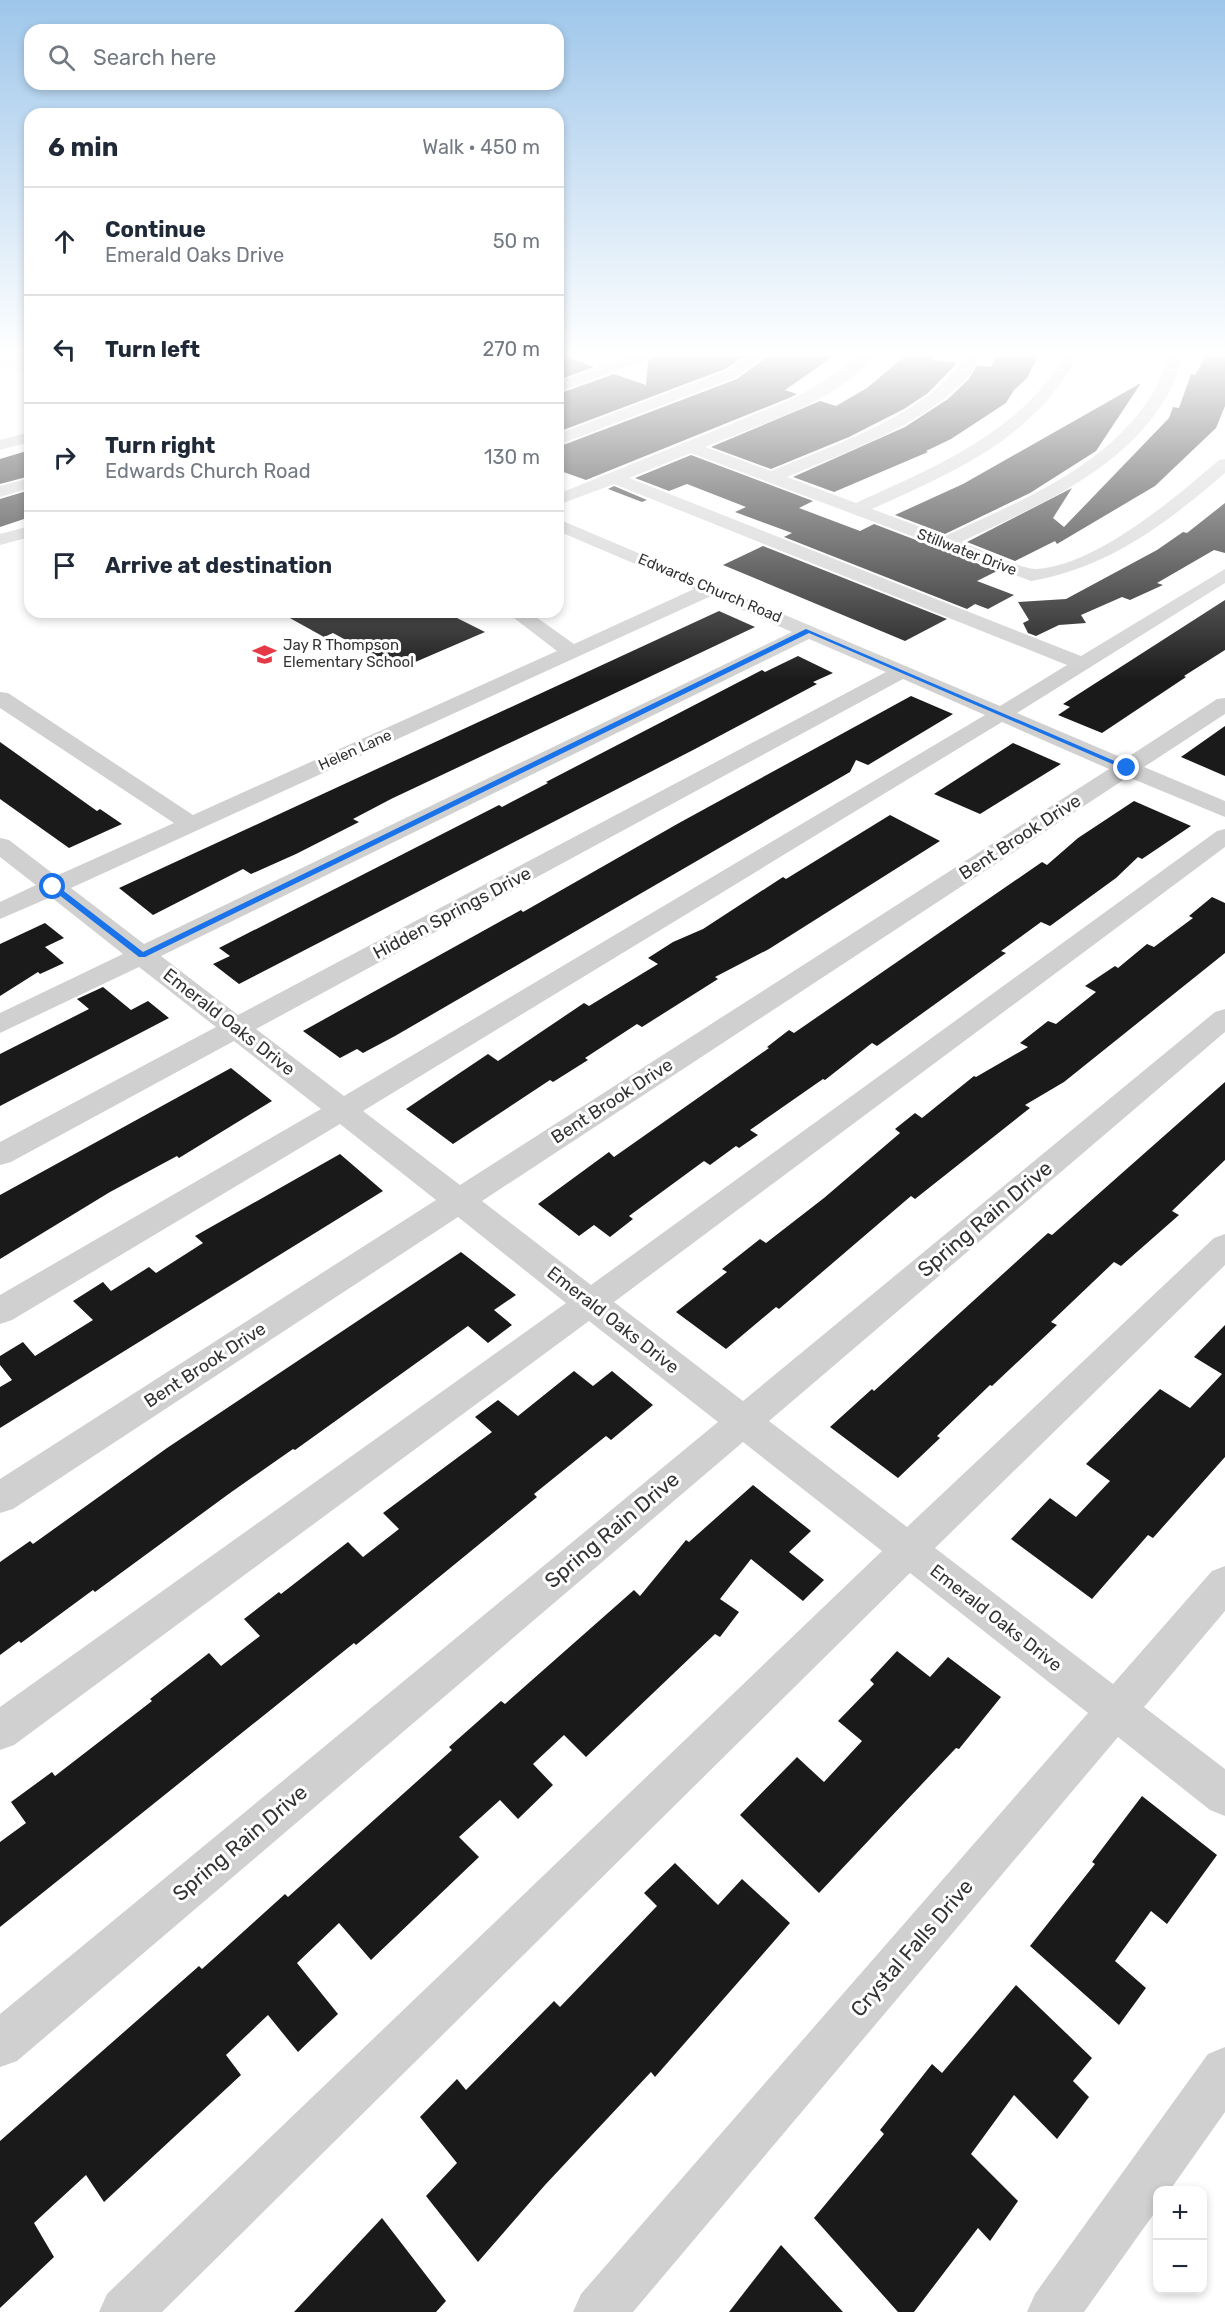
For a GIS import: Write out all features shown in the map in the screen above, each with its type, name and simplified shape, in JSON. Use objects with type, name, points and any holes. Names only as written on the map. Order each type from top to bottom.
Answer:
[{"type":"street","points":[[564,498],[649,464]]},
{"type":"street","name":"Stillwater Drive","points":[[737,464],[1031,575],[1065,571],[1124,540],[1177,506],[1225,464]]},
{"type":"street","points":[[772,477],[804,464]]},
{"type":"street","points":[[857,509],[949,464]]},
{"type":"street","points":[[945,543],[1034,501],[1092,464]]},
{"type":"street","points":[[614,478],[1083,663]]},
{"type":"street","points":[[0,492],[24,485]]},
{"type":"street","name":"Edwards Church Road","points":[[564,532],[711,589],[1225,810]]},
{"type":"street","points":[[0,540],[24,533]]},
{"type":"street","points":[[0,1311],[342,1110],[1003,714],[1225,574]]},
{"type":"street","name":"Helen Lane","points":[[0,911],[711,589]]},
{"type":"street","points":[[524,618],[572,652]]},
{"type":"street","points":[[0,1024],[809,631]]},
{"type":"street","name":"Hidden Springs Drive","points":[[0,1155],[903,671]]},
{"type":"street","points":[[0,698],[191,824]]},
{"type":"street","name":"Bent Brook Drive","points":[[0,1498],[1127,768],[1219,714]]},
{"type":"street","points":[[0,1731],[590,1303],[1225,836]]},
{"type":"street","name":"Emerald Oaks Drive","points":[[0,845],[1225,1796]]},
{"type":"street","name":"Spring Rain Drive","points":[[0,2044],[1225,1018]]},
{"type":"street","points":[[125,2312],[908,1550],[1225,1246]]},
{"type":"street","name":"Crystal Falls Drive","points":[[599,2312],[1225,1583]]},
{"type":"street","points":[[1053,2312],[1225,2071]]},
{"type":"building","points":[[0,464],[24,464],[24,478],[0,484]]},
{"type":"building","points":[[564,464],[626,464],[586,480],[564,472]]},
{"type":"building","points":[[669,464],[715,464],[813,501],[799,508],[860,531],[874,524],[997,571],[977,581],[1014,595],[988,609],[975,604],[967,609],[784,537],[792,533],[735,512],[746,507],[687,484],[669,491],[635,478]]},
{"type":"building","points":[[757,464],[783,464],[771,469]]},
{"type":"building","points":[[822,464],[900,464],[834,492],[793,477]]},
{"type":"building","points":[[998,464],[1076,464],[1030,493],[945,534],[895,515],[963,484]]},
{"type":"building","points":[[1125,464],[1178,464],[1155,486],[1057,544],[1055,541],[1015,561],[967,542],[1072,488],[1053,518],[1064,527]]},
{"type":"building","points":[[614,486],[647,500],[642,502],[608,489]]},
{"type":"building","points":[[24,492],[24,519],[0,527],[0,499]]},
{"type":"building","points":[[1225,503],[1225,553],[1214,550],[1157,583],[1163,585],[1130,600],[1122,597],[1081,615],[1086,623],[1059,625],[1036,636],[1028,633],[1023,623],[1029,620],[1018,602],[1066,599],[1157,550],[1183,532],[1187,533]]},
{"type":"building","points":[[763,546],[947,619],[905,641],[723,565]]},
{"type":"building","points":[[1225,600],[1225,650],[1184,676],[1186,677],[1102,733],[1058,715],[1070,707],[1063,704]]},
{"type":"building","points":[[719,611],[755,627],[391,799],[353,819],[359,822],[296,854],[251,874],[243,869],[153,915],[119,888]]},
{"type":"building","points":[[290,618],[457,618],[485,632],[399,669],[333,633],[324,637]]},
{"type":"building","points":[[798,656],[833,673],[813,682],[817,684],[695,749],[239,984],[213,964],[230,956],[219,948],[499,805],[502,807],[762,670],[765,672]]},
{"type":"building","points":[[911,696],[953,714],[868,765],[856,760],[850,772],[395,1036],[363,1053],[357,1049],[340,1058],[303,1031],[521,910],[523,912],[679,823]]},
{"type":"building","points":[[1225,726],[1225,776],[1181,757]]},
{"type":"building","points":[[0,742],[97,811],[100,809],[122,824],[69,848],[0,799]]},
{"type":"building","points":[[1013,743],[1061,764],[980,814],[934,794]]},
{"type":"building","points":[[1134,801],[1191,826],[1142,859],[1138,857],[1116,878],[1050,926],[1041,922],[1001,951],[1006,953],[877,1046],[872,1043],[825,1080],[823,1079],[750,1130],[758,1135],[739,1148],[736,1146],[710,1165],[704,1161],[629,1216],[633,1219],[610,1237],[594,1225],[579,1236],[538,1204],[609,1152],[614,1157],[769,1048],[767,1047],[789,1030],[794,1033],[1042,862],[1047,865],[1078,838]]},
{"type":"building","points":[[890,815],[940,841],[769,949],[715,977],[718,979],[642,1027],[637,1024],[585,1058],[588,1060],[553,1082],[550,1080],[453,1144],[406,1109],[488,1054],[498,1061],[584,1003],[589,1006],[658,964],[648,958],[673,942],[703,929],[783,877],[786,879]]},
{"type":"building","points":[[1212,897],[1225,903],[1225,953],[1064,1082],[1025,1105],[1030,1108],[915,1199],[911,1196],[779,1309],[776,1307],[726,1349],[676,1312],[727,1272],[722,1269],[760,1239],[766,1243],[824,1198],[900,1133],[895,1129],[915,1113],[922,1118],[974,1076],[976,1077],[1028,1047],[1020,1043],[1048,1021],[1056,1024],[1096,992],[1085,986],[1115,966],[1118,968],[1147,944],[1154,947],[1193,918],[1189,916]]},
{"type":"building","points":[[45,923],[64,938],[45,947],[64,963],[40,974],[38,972],[0,996],[0,944]]},
{"type":"building","points":[[103,987],[131,1010],[148,1001],[169,1018],[0,1106],[0,1054],[89,1009],[77,999]]},
{"type":"building","points":[[231,1068],[272,1101],[179,1158],[177,1156],[110,1192],[0,1259],[0,1195]]},
{"type":"building","points":[[1225,1082],[1225,1160],[1172,1211],[1179,1215],[1121,1266],[1114,1262],[1051,1322],[1057,1325],[937,1436],[940,1438],[898,1478],[830,1427],[872,1389],[874,1391],[1048,1233],[1052,1235]]},
{"type":"building","points":[[340,1154],[383,1191],[0,1428],[0,1387],[12,1380],[0,1365],[0,1356],[23,1342],[35,1356],[93,1320],[73,1301],[103,1282],[111,1291],[149,1267],[156,1273],[203,1243],[195,1236]]},
{"type":"building","points":[[461,1252],[516,1295],[494,1310],[512,1325],[488,1343],[468,1326],[295,1450],[293,1449],[230,1493],[95,1592],[93,1590],[21,1643],[19,1641],[0,1655],[0,1562],[30,1541],[33,1544],[167,1448]]},
{"type":"building","points":[[1225,1325],[1225,1457],[1153,1538],[1148,1535],[1092,1599],[1011,1539],[1050,1498],[1076,1517],[1110,1481],[1086,1464],[1160,1389],[1190,1408],[1222,1374],[1194,1357]]},
{"type":"building","points":[[574,1371],[593,1386],[612,1371],[653,1405],[611,1440],[606,1436],[534,1494],[537,1497],[356,1645],[354,1643],[0,1927],[0,1842],[26,1823],[11,1802],[52,1772],[55,1776],[152,1701],[150,1699],[209,1653],[221,1666],[260,1636],[244,1619],[279,1592],[281,1594],[348,1542],[363,1557],[399,1529],[383,1513],[492,1432],[475,1417],[498,1400],[518,1416]]},
{"type":"building","points":[[753,1485],[811,1531],[789,1552],[824,1580],[803,1601],[751,1559],[720,1599],[739,1612],[720,1637],[715,1634],[586,1757],[564,1735],[533,1764],[553,1785],[518,1819],[500,1800],[459,1837],[479,1857],[371,1960],[339,1923],[297,1963],[338,2014],[298,2052],[268,2015],[226,2055],[241,2075],[104,2202],[86,2175],[34,2223],[54,2257],[0,2308],[0,2141],[199,1966],[202,1969],[285,1894],[288,1897],[452,1750],[449,1747],[501,1701],[505,1704],[634,1590],[640,1596],[686,1540],[689,1542]]},
{"type":"building","points":[[897,1651],[930,1677],[948,1657],[1001,1697],[959,1749],[956,1748],[819,1893],[740,1815],[797,1757],[824,1782],[862,1741],[838,1721],[874,1684],[870,1680]]},
{"type":"building","points":[[1142,1796],[1217,1855],[1167,1924],[1151,1911],[1115,1961],[1146,1988],[1119,2025],[1030,1946],[1095,1864],[1092,1862]]},
{"type":"building","points":[[675,1863],[718,1905],[742,1879],[790,1923],[655,2077],[651,2072],[545,2185],[478,2262],[426,2196],[457,2163],[420,2117],[457,2079],[466,2090],[554,2001],[560,2007],[657,1906],[644,1893]]},
{"type":"building","points":[[1016,1985],[1092,2058],[1073,2081],[1089,2097],[1057,2139],[1014,2095],[971,2154],[1018,2201],[990,2241],[978,2228],[914,2312],[898,2312],[814,2218],[884,2134],[880,2130],[932,2064],[942,2073]]},
{"type":"building","points":[[382,2218],[446,2301],[436,2312],[294,2312]]},
{"type":"building","points":[[781,2245],[843,2312],[729,2312]]},
{"type":"place","name":"Jay R Thompson Elementary School","points":[[265,654]]},
{"type":"route","points":[[53,887],[142,955],[809,631],[1127,768]]}]
